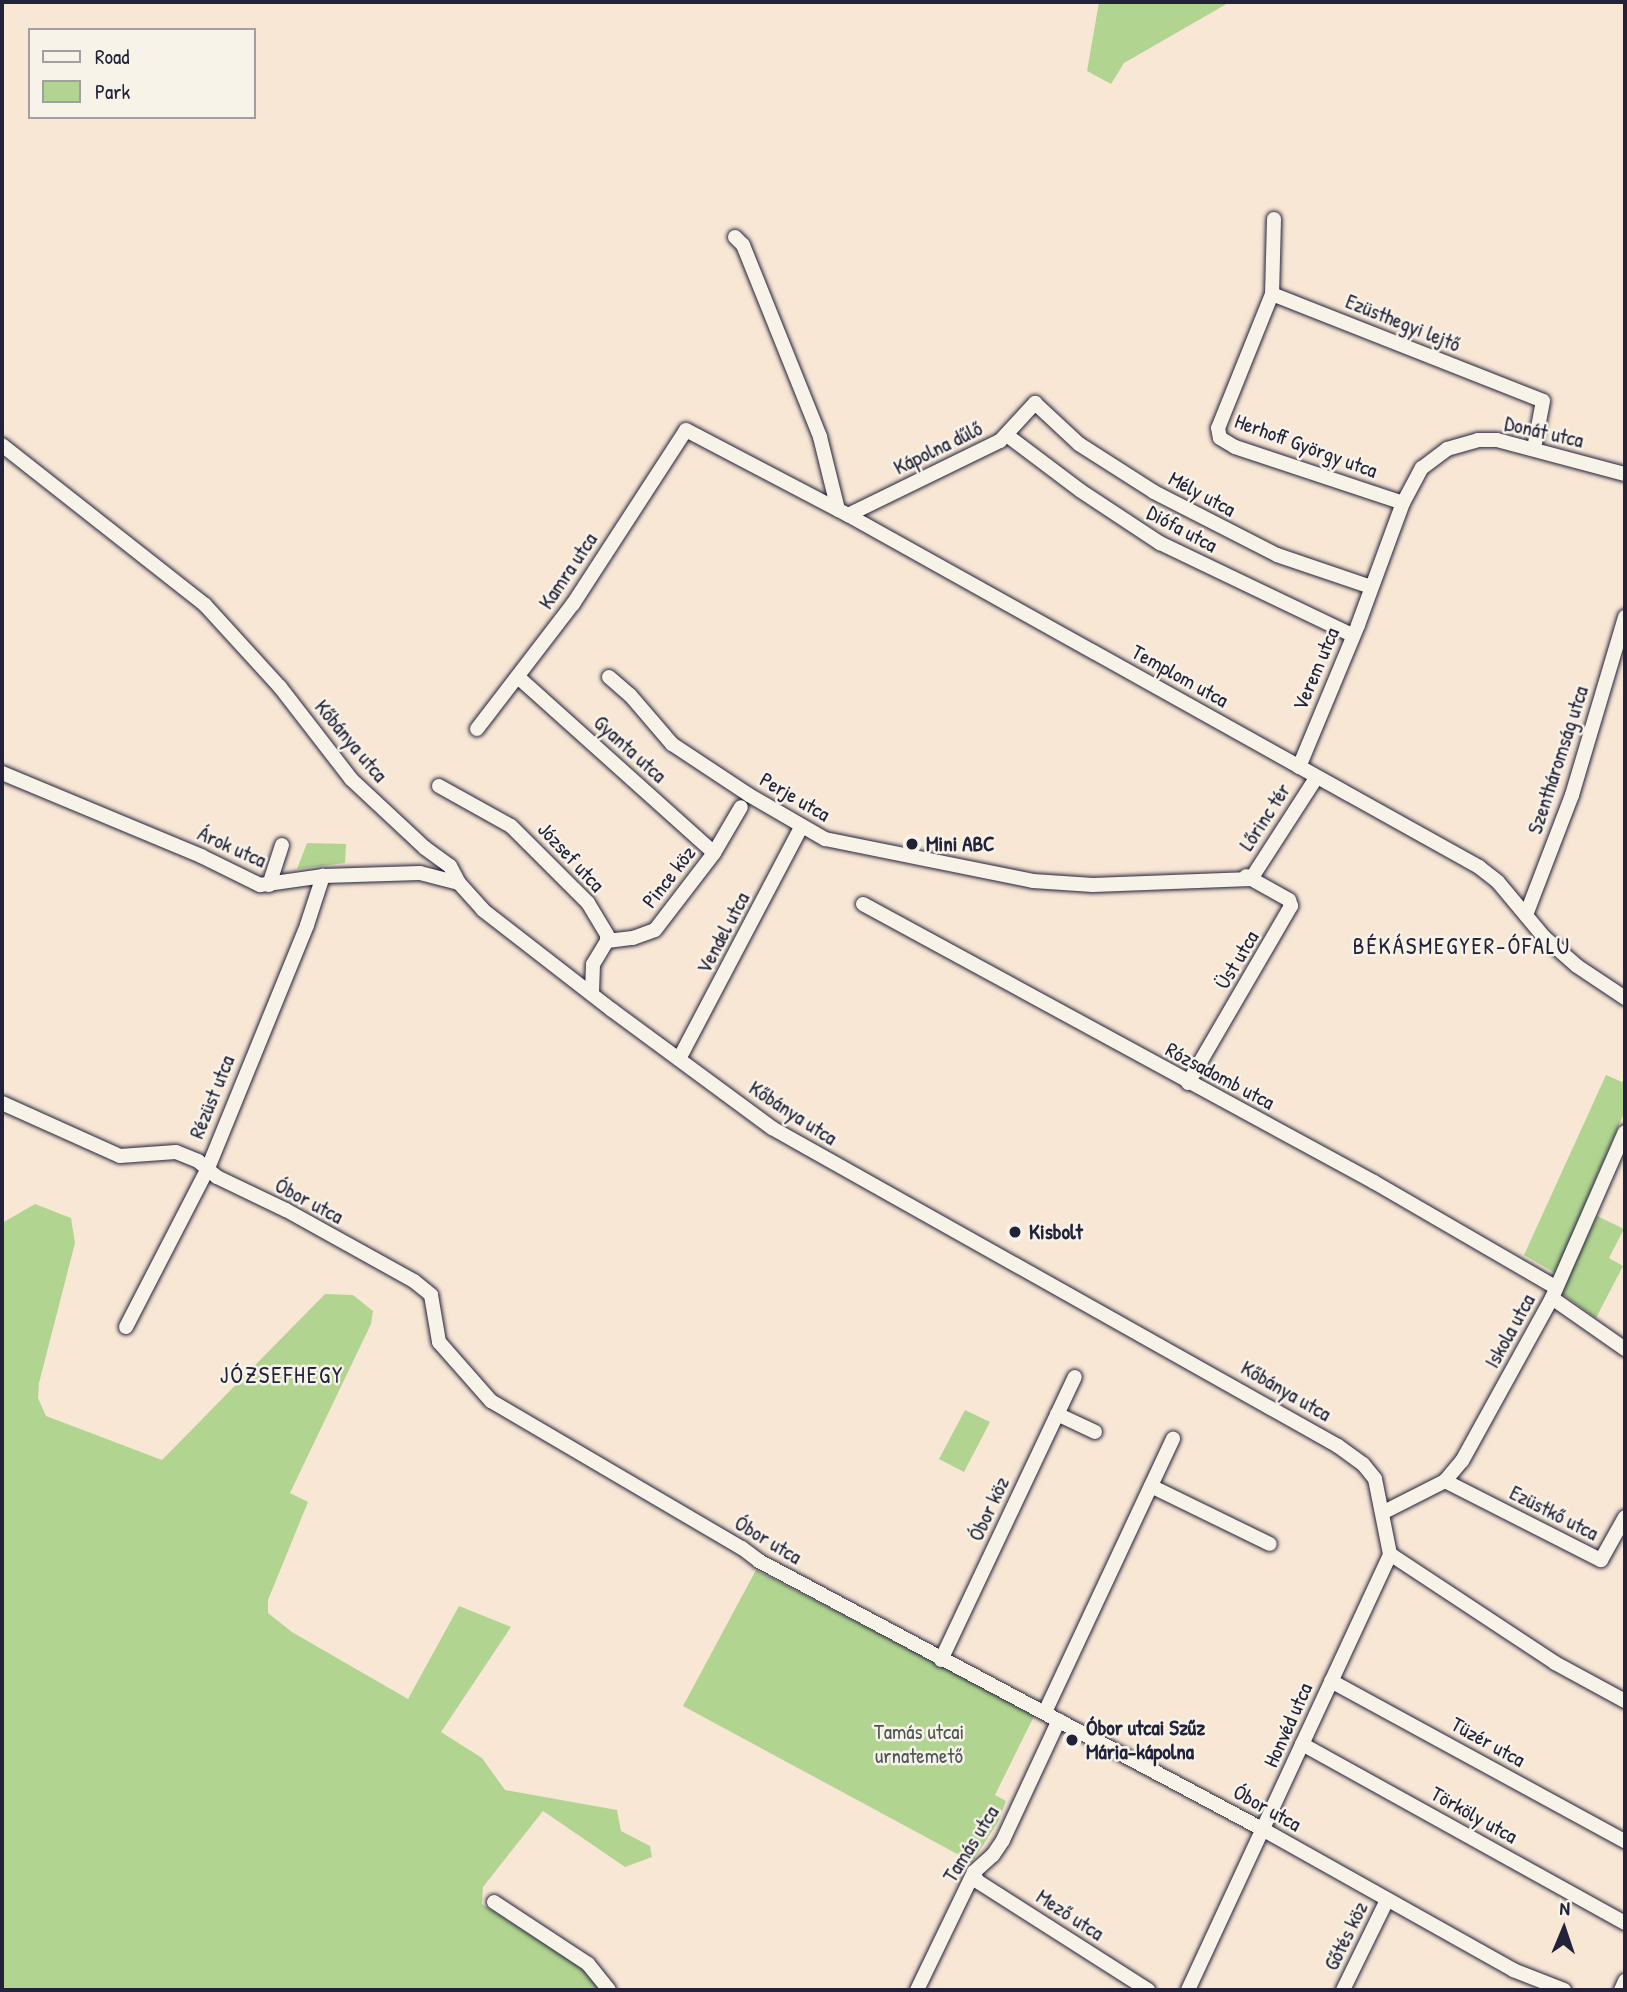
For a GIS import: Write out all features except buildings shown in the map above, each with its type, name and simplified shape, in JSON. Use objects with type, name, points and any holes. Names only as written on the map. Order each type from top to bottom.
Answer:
[{"type":"street","points":[[1272,294],[1274,219]]},
{"type":"street","points":[[735,237],[743,245],[820,437],[843,512]]},
{"type":"street","name":"Ezüsthegyi lejtő","points":[[1272,294],[1543,401],[1534,449]]},
{"type":"street","name":"Herhoff György utca","points":[[1272,294],[1218,428],[1220,438],[1235,447],[1403,503]]},
{"type":"street","name":"Kápolna dűlő","points":[[843,512],[1008,436],[1035,403]]},
{"type":"street","name":"Mély utca","points":[[1035,403],[1079,444],[1154,492],[1277,555],[1371,587]]},
{"type":"street","name":"Templom utca","points":[[686,430],[843,512],[1479,867],[1498,882],[1544,937],[1577,966],[1625,998]]},
{"type":"street","name":"Kamra utca","points":[[477,729],[573,604],[686,430]]},
{"type":"street","name":"Diófa utca","points":[[1008,436],[1081,491],[1160,543],[1352,635]]},
{"type":"street","name":"Donát utca","points":[[1371,587],[1403,503],[1422,468],[1447,449],[1478,440],[1497,440],[1625,474]]},
{"type":"street","name":"Kőbánya utca","points":[[2,445],[205,605],[280,687],[351,779],[425,848],[450,866],[459,883],[483,910],[772,1128],[1338,1446],[1373,1475],[1384,1512],[1390,1554]]},
{"type":"street","name":"Verem utca","points":[[1298,767],[1371,587]]},
{"type":"street","name":"Szentháromság utca","points":[[1526,915],[1572,795],[1620,655],[1625,617]]},
{"type":"street","name":"Gyanta utca","points":[[517,677],[715,853]]},
{"type":"street","name":"Perje utca","points":[[609,677],[630,695],[672,744],[825,839],[1033,881],[1093,885],[1185,884],[1248,878]]},
{"type":"street","name":"Árok utca","points":[[2,773],[201,856],[246,880],[269,885],[323,876],[420,873],[459,883]]},
{"type":"street","name":"Lőrinc tér","points":[[1248,878],[1316,778]]},
{"type":"street","name":"József utca","points":[[439,786],[511,825],[582,894],[605,930],[607,941]]},
{"type":"street","name":"Pince köz","points":[[607,941],[633,938],[655,930],[715,853],[741,807]]},
{"type":"street","name":"Vendel utca","points":[[679,1059],[802,826]]},
{"type":"street","points":[[269,885],[282,845]]},
{"type":"street","name":"Rézüst utca","points":[[126,1327],[208,1168],[307,925],[323,876]]},
{"type":"street","name":"Üst utca","points":[[1188,1083],[1291,906],[1289,900],[1248,878]]},
{"type":"street","name":"Rózsadomb utca","points":[[863,904],[1374,1182],[1554,1292],[1625,1349]]},
{"type":"street","points":[[592,994],[593,964],[607,941]]},
{"type":"street","name":"Óbor utca","points":[[2,1103],[120,1156],[176,1152],[208,1168],[217,1177],[286,1210],[426,1288],[431,1295],[439,1342],[491,1401],[742,1548],[759,1561],[1264,1830],[1535,1981],[1564,1990]]},
{"type":"street","name":"Iskola utca","points":[[1384,1512],[1445,1481],[1462,1461],[1554,1292],[1625,1132]]},
{"type":"street","name":"Óbor köz","points":[[941,1660],[1075,1377]]},
{"type":"street","points":[[1058,1414],[1095,1432]]},
{"type":"street","points":[[1045,1712],[1173,1438]]},
{"type":"street","name":"Ezüstkő utca","points":[[1445,1481],[1601,1560],[1625,1517]]},
{"type":"street","points":[[1151,1486],[1270,1544]]},
{"type":"street","points":[[1390,1554],[1555,1662],[1625,1701]]},
{"type":"street","name":"Honvéd utca","points":[[1188,1990],[1390,1554]]},
{"type":"street","name":"Tüzér utca","points":[[1331,1681],[1625,1841]]},
{"type":"street","name":"Tamás utca","points":[[917,1990],[974,1872],[993,1856],[1003,1840],[1059,1720]]},
{"type":"street","name":"Törköly utca","points":[[1302,1744],[1625,1923]]},
{"type":"street","name":"Mező utca","points":[[974,1872],[978,1881],[1147,1990]]},
{"type":"street","name":"Gőtés köz","points":[[1343,1990],[1387,1900]]},
{"type":"street","points":[[494,1902],[588,1964],[609,1990]]},
{"type":"street","points":[[1621,1990],[1625,1981]]},
{"type":"green space","points":[[1099,2],[1230,2],[1124,63],[1111,84],[1087,71]]},
{"type":"green space","points":[[307,843],[346,844],[345,863],[297,869]]},
{"type":"green space","points":[[1606,1075],[1622,1082],[1625,1077],[1625,1111],[1555,1273],[1524,1255]]},
{"type":"green space","points":[[35,1204],[71,1218],[75,1243],[39,1383],[38,1398],[46,1416],[162,1460],[325,1294],[353,1295],[373,1311],[371,1324],[290,1493],[308,1502],[268,1600],[268,1613],[292,1632],[408,1699],[459,1606],[511,1627],[441,1732],[482,1758],[505,1790],[617,1810],[621,1831],[650,1846],[652,1857],[625,1867],[543,1811],[483,1887],[482,1904],[587,1971],[600,1990],[2,1990],[2,1223]]},
{"type":"green space","points":[[1597,1216],[1624,1229],[1609,1258],[1623,1266],[1596,1318],[1561,1293]]},
{"type":"green space","points":[[965,1410],[990,1422],[964,1472],[939,1459]]},
{"type":"green space","name":"Tamás utcai urnatemető","points":[[756,1570],[1035,1714],[995,1795],[1006,1801],[998,1822],[972,1862],[683,1706]]},
{"type":"place","name":"Mini ABC","points":[[912,844]]},
{"type":"place","name":"Kisbolt","points":[[1015,1232]]},
{"type":"place","name":"Óbor utcai Szűz Mária-kápolna","points":[[1072,1740]]},
{"type":"district","name":"BÉKÁSMEGYER-ÓFALU","points":[[1462,946]]},
{"type":"district","name":"JÓZSEFHEGY","points":[[282,1375]]}]
